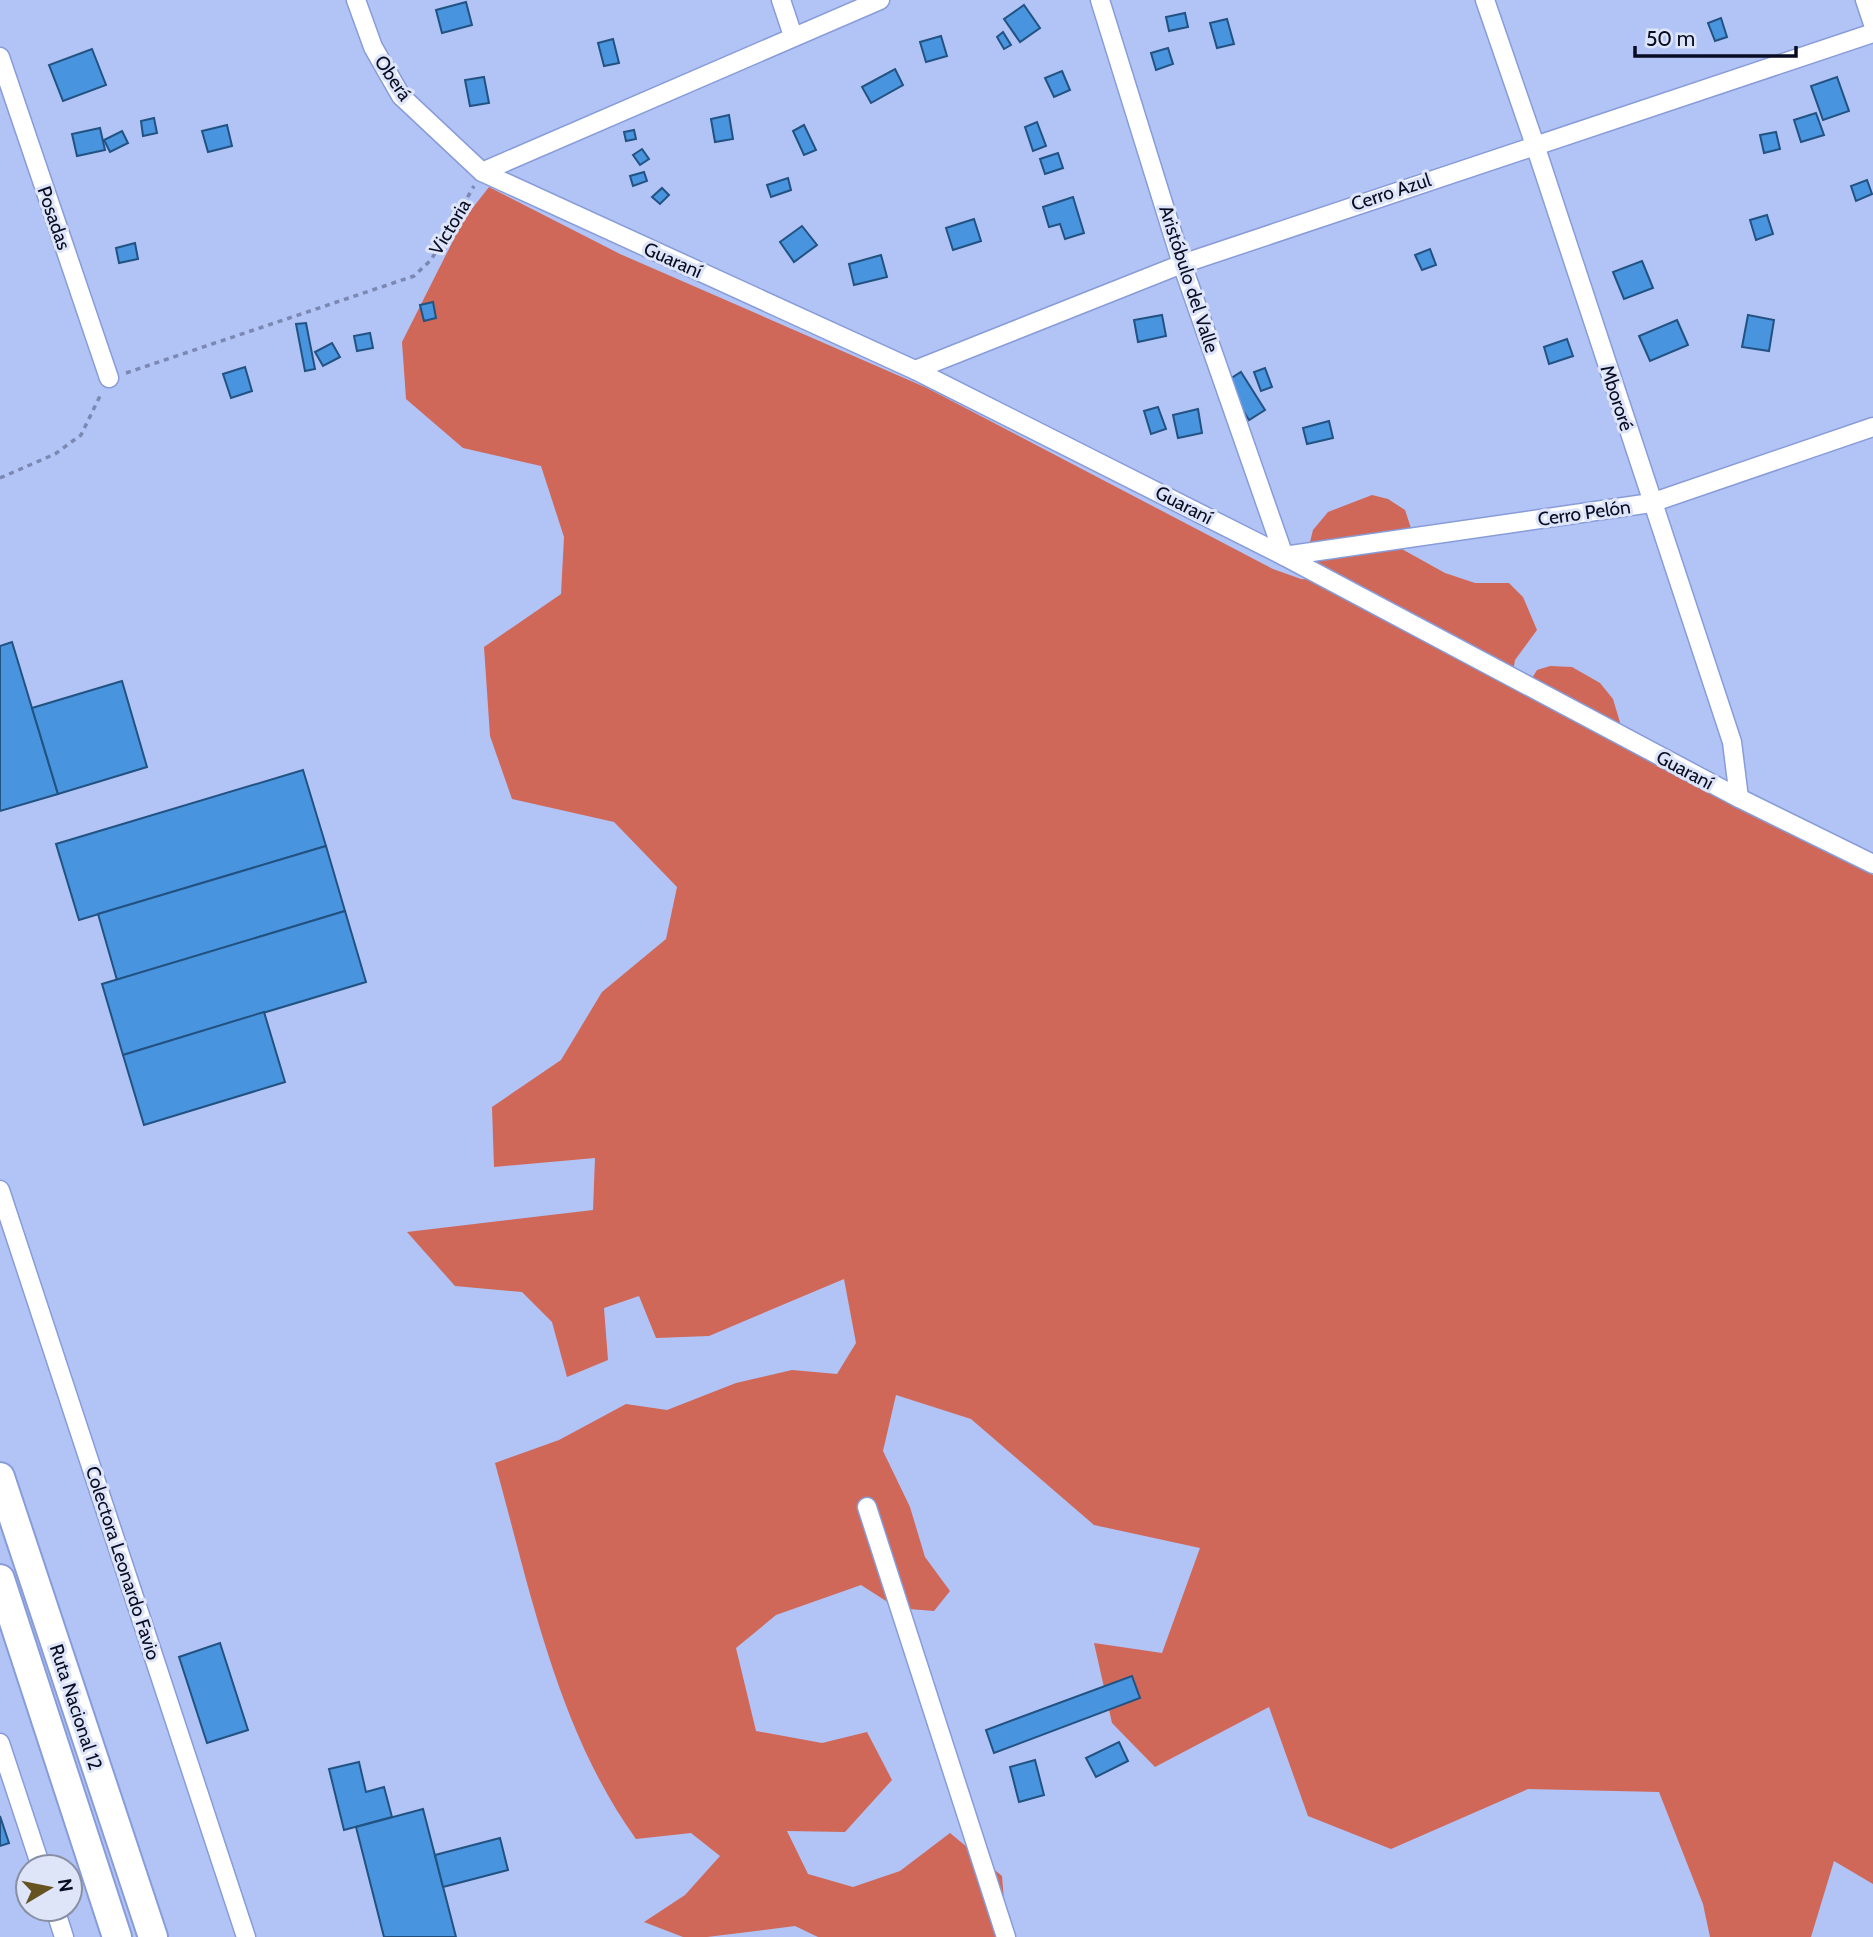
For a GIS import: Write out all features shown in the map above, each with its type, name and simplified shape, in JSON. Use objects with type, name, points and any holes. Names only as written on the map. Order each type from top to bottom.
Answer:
[{"type":"highway","name":"Ruta Nacional 12","points":[[0,1477],[152,1937]]},
{"type":"highway","name":"Ruta Nacional 12","points":[[0,1578],[117,1937]]},
{"type":"street","name":"Oberá","points":[[356,0],[373,47],[401,96],[482,172]]},
{"type":"street","points":[[781,0],[793,36]]},
{"type":"street","points":[[482,172],[880,0]]},
{"type":"street","name":"Aristóbulo del Valle","points":[[1100,0],[1182,264],[1284,556]]},
{"type":"street","name":"Mbororé","points":[[1485,0],[1732,742],[1739,798]]},
{"type":"street","points":[[1865,0],[1873,24]]},
{"type":"street","name":"Cerro Azul","points":[[915,370],[1182,264],[1873,33]]},
{"type":"street","name":"Posadas","points":[[0,57],[108,378]]},
{"type":"street","name":"Guaraní","points":[[482,172],[915,370],[1284,556],[1739,798],[1873,864]]},
{"type":"street","name":"Cerro Pelón","points":[[1284,556],[1651,503],[1873,427]]},
{"type":"street","name":"Colectora Leonardo Favio","points":[[0,1190],[246,1937]]},
{"type":"street","points":[[867,1507],[1006,1937]]},
{"type":"street","points":[[0,1743],[36,1853]]},
{"type":"path","name":"Victoria","points":[[108,378],[414,276],[431,260],[482,172]]},
{"type":"path","points":[[0,478],[55,454],[81,435],[108,378]]},
{"type":"shaded area","points":[[489,187],[620,254],[927,388],[1273,569],[1301,579],[1316,580],[1318,565],[1308,550],[1313,530],[1328,512],[1372,495],[1388,499],[1405,510],[1411,528],[1400,548],[1445,573],[1475,583],[1509,583],[1523,597],[1537,630],[1515,660],[1512,677],[1529,683],[1537,670],[1550,666],[1572,667],[1600,683],[1613,699],[1622,729],[1644,755],[1680,777],[1873,875],[1873,1884],[1834,1861],[1811,1937],[1710,1937],[1703,1904],[1659,1792],[1528,1789],[1391,1849],[1308,1816],[1269,1707],[1155,1767],[1112,1723],[1094,1643],[1162,1653],[1200,1548],[1094,1525],[971,1419],[896,1395],[883,1451],[910,1507],[925,1557],[950,1591],[934,1611],[897,1608],[861,1585],[776,1615],[736,1648],[756,1731],[822,1743],[867,1732],[892,1780],[845,1832],[787,1831],[808,1874],[853,1887],[900,1871],[950,1833],[1002,1876],[1007,1937],[818,1937],[795,1926],[707,1937],[683,1937],[644,1922],[685,1895],[720,1856],[691,1833],[636,1839],[609,1797],[586,1753],[549,1658],[495,1463],[559,1440],[626,1404],[667,1410],[736,1383],[792,1370],[837,1374],[856,1343],[844,1279],[709,1336],[656,1338],[639,1296],[604,1308],[608,1360],[567,1377],[552,1322],[522,1292],[455,1286],[407,1232],[593,1210],[595,1158],[494,1167],[492,1107],[561,1060],[602,992],[666,939],[677,887],[614,822],[512,799],[490,736],[484,647],[561,594],[564,537],[541,466],[463,448],[406,399],[402,342],[464,219]]},
{"type":"building","points":[[466,2],[472,25],[442,33],[436,10]]},
{"type":"building","points":[[1024,5],[1040,28],[1020,42],[1004,19]]},
{"type":"building","points":[[1185,13],[1188,27],[1169,31],[1166,17]]},
{"type":"building","points":[[1721,18],[1727,37],[1715,41],[1708,23]]},
{"type":"building","points":[[1227,19],[1234,44],[1217,48],[1210,23]]},
{"type":"building","points":[[1003,32],[1011,45],[1004,49],[997,37]]},
{"type":"building","points":[[941,36],[947,56],[926,62],[920,42]]},
{"type":"building","points":[[613,39],[619,63],[604,66],[598,43]]},
{"type":"building","points":[[1168,48],[1173,64],[1156,70],[1151,53]]},
{"type":"building","points":[[92,49],[106,85],[63,101],[49,65]]},
{"type":"building","points":[[895,69],[903,85],[871,103],[862,87]]},
{"type":"building","points":[[1062,71],[1070,90],[1054,97],[1045,78]]},
{"type":"building","points":[[484,77],[489,103],[470,106],[465,80]]},
{"type":"building","points":[[1837,77],[1849,111],[1823,120],[1811,86]]},
{"type":"building","points":[[1816,113],[1824,135],[1801,142],[1794,120]]},
{"type":"building","points":[[729,115],[733,139],[715,142],[711,119]]},
{"type":"building","points":[[154,118],[157,133],[143,136],[141,121]]},
{"type":"building","points":[[1037,122],[1046,146],[1033,151],[1025,127]]},
{"type":"building","points":[[227,125],[232,146],[208,152],[202,131]]},
{"type":"building","points":[[804,125],[816,150],[804,155],[793,131]]},
{"type":"building","points":[[100,128],[105,150],[77,156],[72,134]]},
{"type":"building","points":[[634,130],[636,139],[626,141],[624,132]]},
{"type":"building","points":[[122,131],[128,143],[110,152],[104,140]]},
{"type":"building","points":[[1776,132],[1780,149],[1764,153],[1760,135]]},
{"type":"building","points":[[642,149],[649,159],[640,165],[633,155]]},
{"type":"building","points":[[1058,153],[1063,168],[1045,174],[1040,159]]},
{"type":"building","points":[[644,172],[647,181],[633,186],[630,176]]},
{"type":"building","points":[[788,178],[791,190],[771,197],[767,185]]},
{"type":"building","points":[[1867,180],[1872,194],[1856,201],[1851,186]]},
{"type":"building","points":[[662,188],[669,195],[660,204],[652,197]]},
{"type":"building","points":[[1073,197],[1084,233],[1065,239],[1060,224],[1049,227],[1043,207]]},
{"type":"building","points":[[1767,215],[1773,234],[1756,240],[1750,220]]},
{"type":"building","points":[[974,219],[981,241],[953,250],[946,228]]},
{"type":"building","points":[[802,226],[817,245],[794,262],[780,242]]},
{"type":"building","points":[[135,243],[138,259],[119,263],[116,248]]},
{"type":"building","points":[[1430,249],[1436,265],[1422,270],[1415,255]]},
{"type":"building","points":[[881,255],[887,277],[854,285],[849,264]]},
{"type":"building","points":[[1642,261],[1653,288],[1624,299],[1613,272]]},
{"type":"building","points":[[433,302],[436,318],[424,321],[420,305]]},
{"type":"building","points":[[1162,315],[1166,336],[1138,342],[1134,320]]},
{"type":"building","points":[[1748,315],[1774,320],[1769,351],[1742,347]]},
{"type":"building","points":[[1677,320],[1688,345],[1650,361],[1639,336]]},
{"type":"building","points":[[306,323],[315,369],[305,371],[296,324]]},
{"type":"building","points":[[370,333],[373,348],[357,351],[354,336]]},
{"type":"building","points":[[1567,339],[1573,356],[1549,364],[1544,347]]},
{"type":"building","points":[[332,343],[340,357],[323,366],[315,352]]},
{"type":"building","points":[[245,367],[252,391],[231,398],[223,374]]},
{"type":"building","points":[[1265,368],[1272,387],[1261,391],[1254,372]]},
{"type":"building","points":[[1241,372],[1265,410],[1249,420],[1225,382]]},
{"type":"building","points":[[1158,407],[1166,429],[1151,434],[1144,411]]},
{"type":"building","points":[[1198,409],[1202,433],[1178,438],[1173,415]]},
{"type":"building","points":[[1329,421],[1333,438],[1307,444],[1303,428]]},
{"type":"building","points":[[12,642],[58,794],[0,811],[0,646]]},
{"type":"building","points":[[122,681],[147,767],[58,794],[32,708]]},
{"type":"building","points":[[303,770],[326,846],[79,920],[56,844]]},
{"type":"building","points":[[326,846],[345,911],[117,980],[98,914]]},
{"type":"building","points":[[345,911],[366,982],[123,1055],[102,984]]},
{"type":"building","points":[[264,1012],[285,1082],[144,1125],[123,1055]]},
{"type":"building","points":[[220,1643],[248,1730],[207,1743],[179,1657]]},
{"type":"building","points":[[1132,1676],[1140,1698],[994,1753],[986,1730]]},
{"type":"building","points":[[1119,1742],[1128,1761],[1096,1777],[1086,1758]]},
{"type":"building","points":[[1035,1760],[1044,1795],[1019,1802],[1010,1767]]},
{"type":"building","points":[[359,1762],[366,1792],[384,1787],[392,1817],[344,1830],[329,1769]]},
{"type":"building","points":[[423,1809],[456,1937],[384,1937],[356,1827]]},
{"type":"building","points":[[0,1816],[9,1843],[0,1846]]},
{"type":"building","points":[[500,1838],[508,1870],[443,1887],[435,1855]]}]
